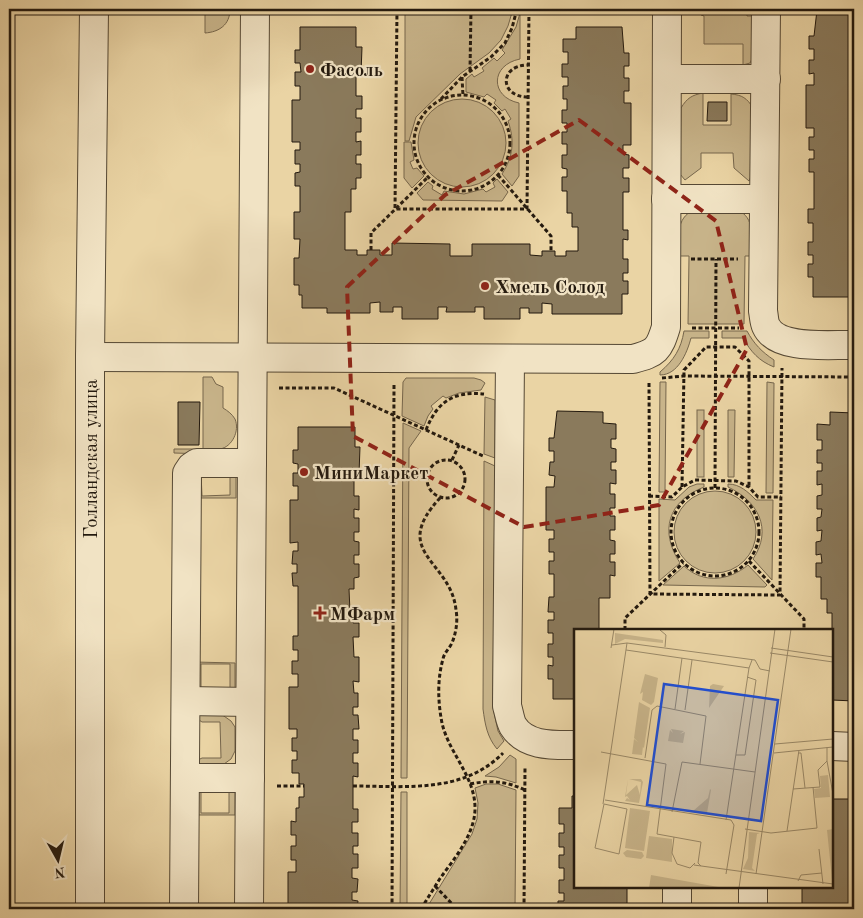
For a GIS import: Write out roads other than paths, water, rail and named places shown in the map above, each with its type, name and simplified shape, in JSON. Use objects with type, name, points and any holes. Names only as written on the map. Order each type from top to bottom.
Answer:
[{"type":"street","name":"Голландская улица","points":[[94,9],[105,909]]},
{"type":"street","name":"Голландская улица","points":[[90,909],[98,357],[107,9]]},
{"type":"street","points":[[249,909],[255,9]]},
{"type":"street","points":[[98,357],[633,359],[649,366],[661,343],[666,328],[667,9]]},
{"type":"street","points":[[766,9],[763,311],[775,334],[796,344],[854,344]]},
{"type":"street","points":[[667,79],[766,79]]},
{"type":"street","points":[[666,199],[764,199]]},
{"type":"street","points":[[510,359],[507,706],[512,725],[525,738],[545,745],[574,745]]},
{"type":"street","points":[[184,909],[187,473],[197,463],[252,464]]},
{"type":"street","points":[[186,701],[250,702]]},
{"type":"street","points":[[833,746],[854,747]]},
{"type":"street","points":[[185,778],[250,778]]},
{"type":"street","points":[[677,888],[677,909]]},
{"type":"street","points":[[753,888],[753,909]]},
{"type":"place","name":"Фасоль","points":[[310,69]]},
{"type":"place","name":"Хмель Солод","points":[[485,286]]},
{"type":"place","name":"МиниМаркет","points":[[304,472]]},
{"type":"place","name":"МФарм","points":[[320,613]]}]
